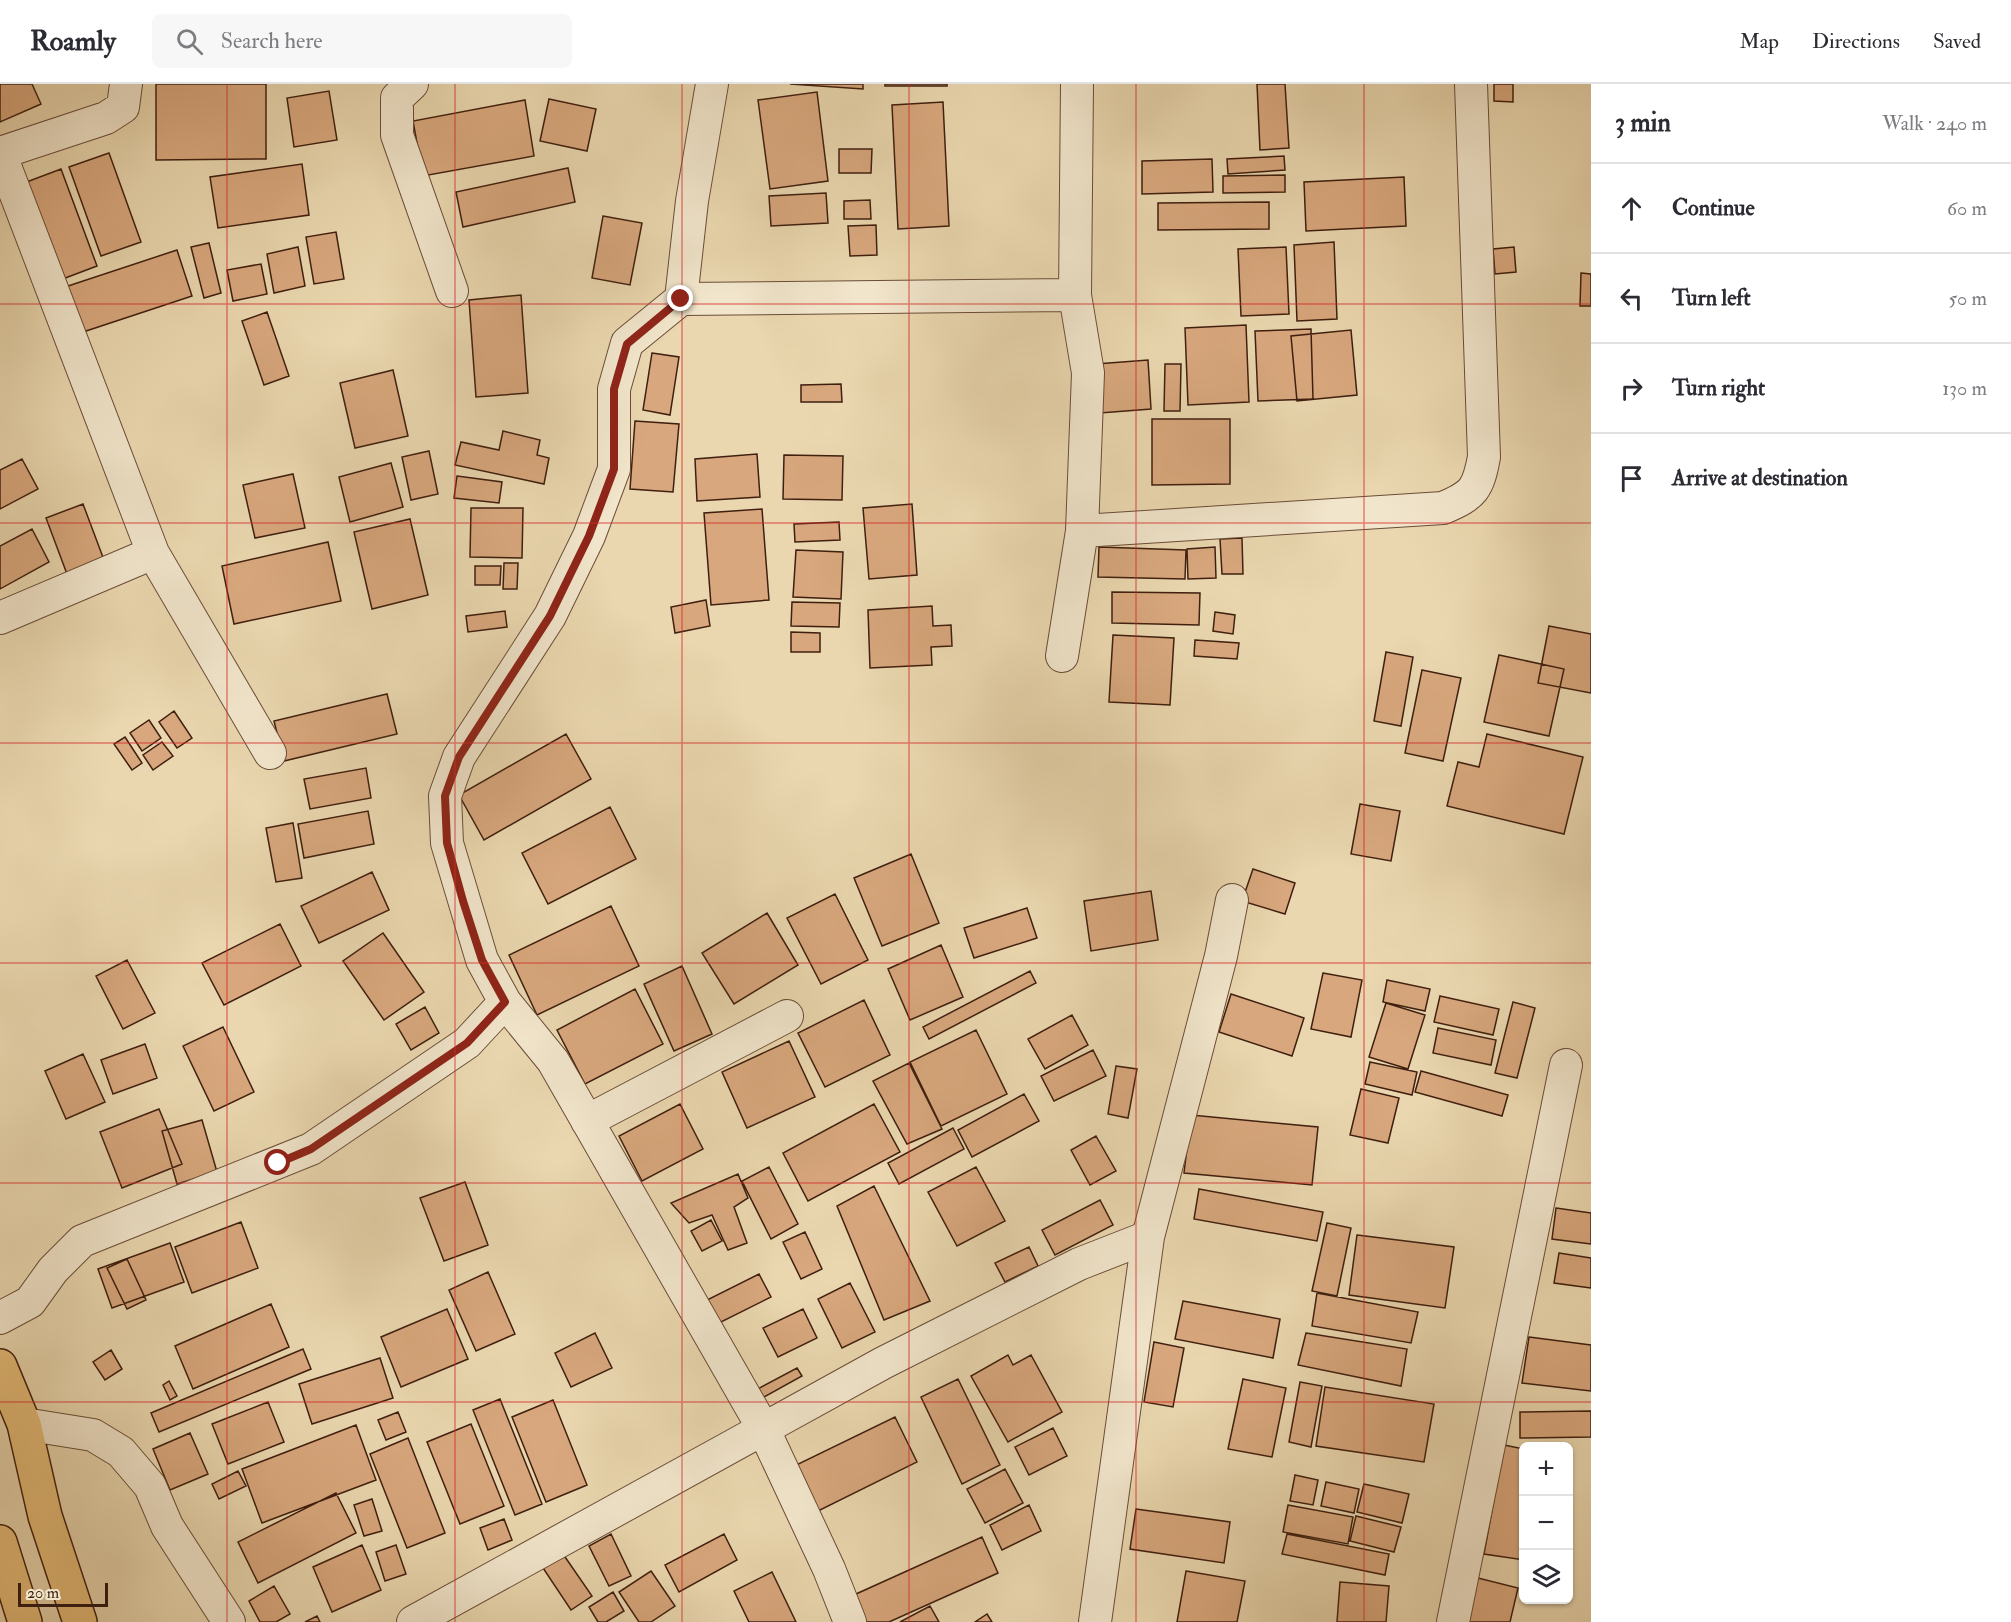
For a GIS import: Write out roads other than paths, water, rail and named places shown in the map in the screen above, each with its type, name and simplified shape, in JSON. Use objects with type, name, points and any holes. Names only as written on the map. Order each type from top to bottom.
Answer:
[{"type":"main road","points":[[0,1366],[24,1424],[45,1516],[80,1622]]},
{"type":"main road","points":[[0,1542],[25,1622]]},
{"type":"street","points":[[126,84],[123,107],[106,118],[0,153],[153,553],[270,753]]},
{"type":"street","points":[[412,84],[397,98],[397,135],[452,291]]},
{"type":"street","points":[[681,299],[692,201],[712,84]]},
{"type":"street","points":[[1062,656],[1082,531],[1088,373],[1075,295],[1077,84]]},
{"type":"street","points":[[1082,531],[1443,508],[1468,498],[1479,482],[1484,457],[1471,84]]},
{"type":"street","points":[[850,1622],[829,1569],[763,1428],[553,1061],[505,1002],[482,960],[447,843],[445,796],[459,757],[550,616],[589,536],[614,469],[614,389],[627,344],[681,299],[1075,295]]},
{"type":"street","points":[[0,618],[153,553]]},
{"type":"street","points":[[1095,1622],[1148,1237],[1221,956],[1232,900]]},
{"type":"street","points":[[0,1318],[30,1302],[52,1270],[82,1241],[311,1149],[467,1043],[505,1002]]},
{"type":"street","points":[[587,1121],[787,1016]]},
{"type":"street","points":[[1453,1622],[1566,1065]]},
{"type":"street","points":[[413,1622],[763,1428],[1006,1299],[1079,1264],[1148,1237]]},
{"type":"street","points":[[24,1424],[93,1435],[122,1452],[150,1486],[167,1526],[229,1622]]}]
